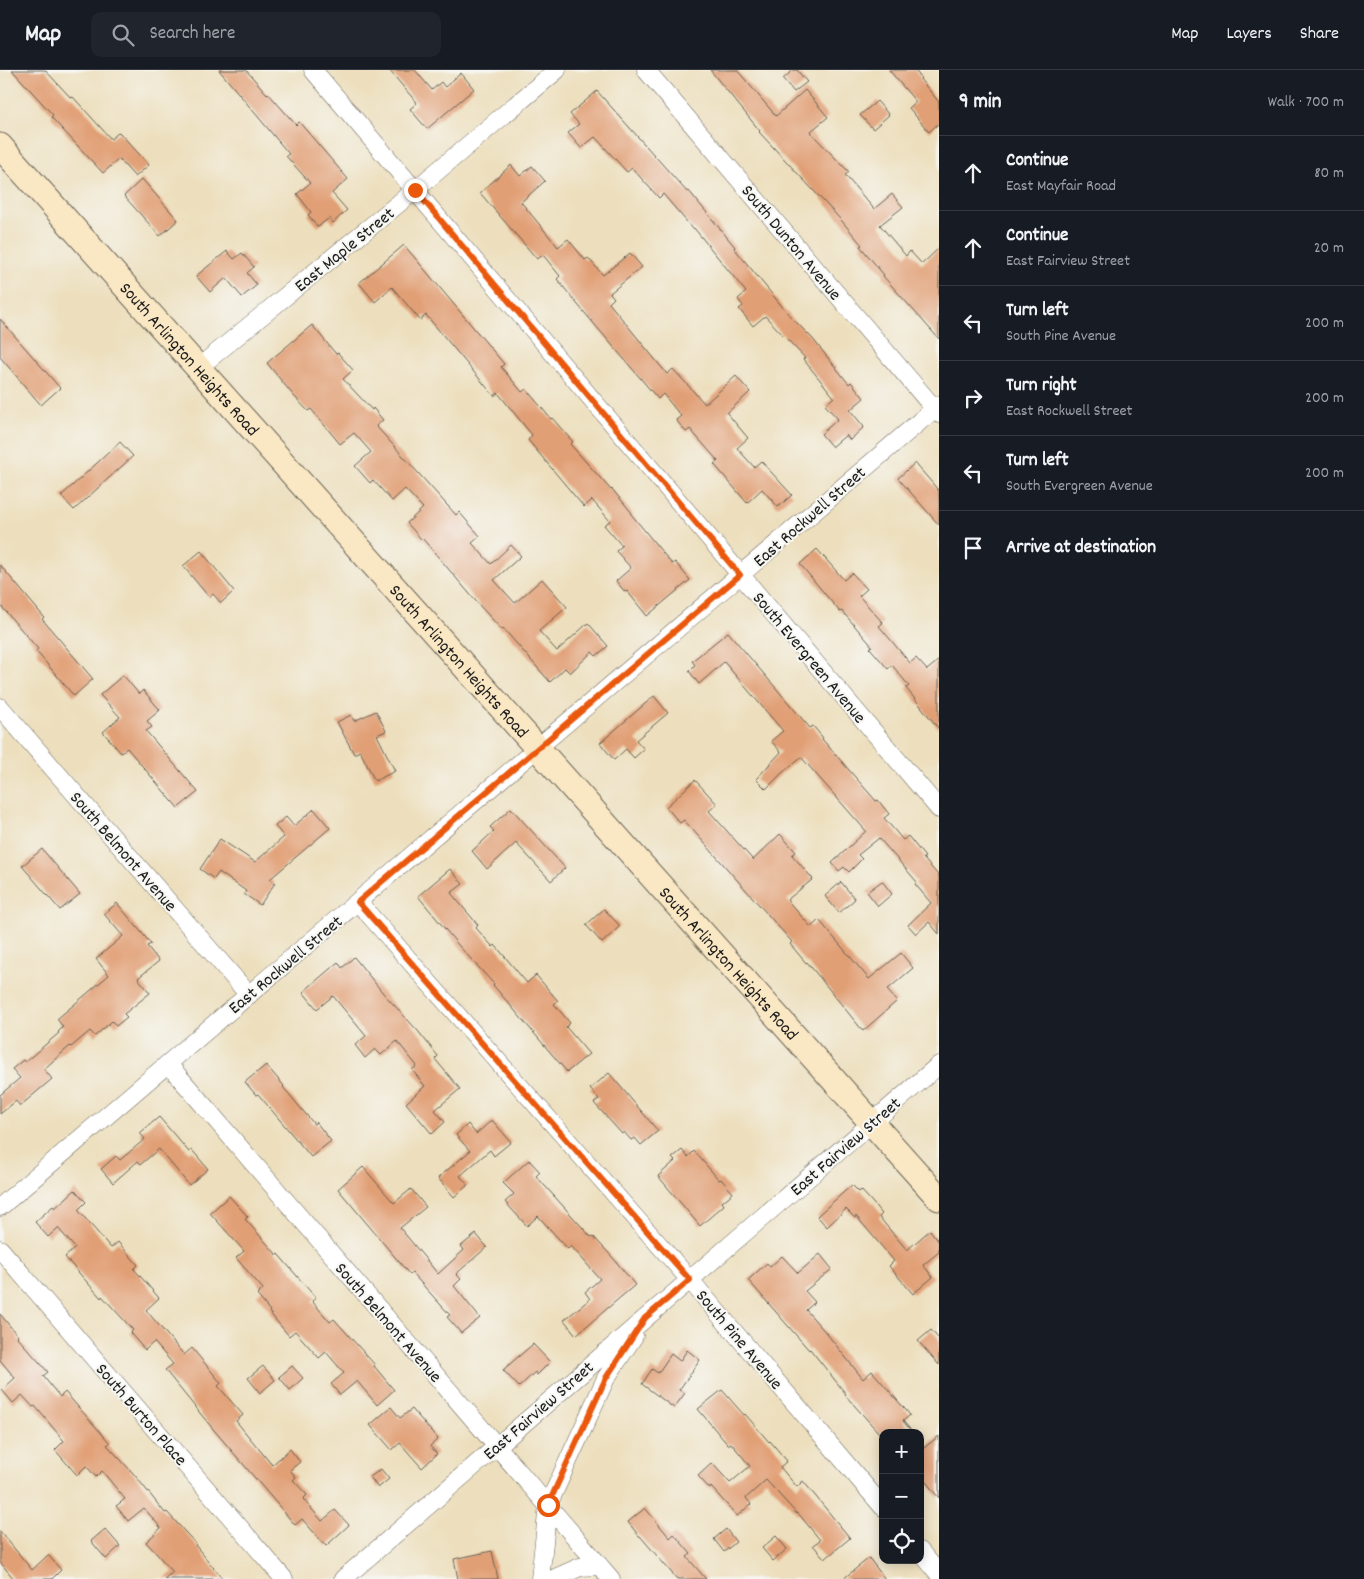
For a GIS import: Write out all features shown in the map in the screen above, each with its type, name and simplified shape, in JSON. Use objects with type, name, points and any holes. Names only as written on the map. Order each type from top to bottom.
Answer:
[{"type":"main road","name":"South Arlington Heights Road","points":[[0,146],[939,1198]]},
{"type":"street","name":"South Evergreen Avenue","points":[[312,70],[939,809]]},
{"type":"street","name":"East Maple Street","points":[[198,368],[415,190],[557,70]]},
{"type":"street","name":"South Dunton Avenue","points":[[646,70],[937,409]]},
{"type":"street","name":"East Rockwell Street","points":[[0,1207],[937,409]]},
{"type":"street","name":"South Belmont Avenue","points":[[0,707],[249,995]]},
{"type":"street","name":"South Pine Avenue","points":[[358,902],[690,1280],[879,1502]]},
{"type":"street","name":"South Belmont Avenue","points":[[168,1064],[611,1579]]},
{"type":"street","name":"East Fairview Street","points":[[342,1579],[939,1065]]},
{"type":"street","name":"South Burton Place","points":[[0,1249],[284,1579]]},
{"type":"street","points":[[540,1579],[548,1505],[606,1378],[645,1318]]},
{"type":"street","points":[[924,1556],[939,1574]]},
{"type":"street","points":[[553,1579],[580,1567],[600,1566]]},
{"type":"building","points":[[12,70],[45,70],[71,98],[73,97],[111,139],[119,132],[149,165],[135,177],[119,159],[103,173],[51,117],[53,115]]},
{"type":"building","points":[[219,70],[246,70],[296,125],[299,122],[348,179],[332,193],[347,210],[333,223],[329,218],[318,227],[308,215],[311,212],[297,194],[310,183],[286,156],[289,154]]},
{"type":"building","points":[[389,70],[415,70],[432,90],[441,82],[445,87],[461,73],[474,89],[427,129],[410,109],[417,103]]},
{"type":"building","points":[[710,70],[737,70],[776,116],[805,90],[828,117],[810,132],[849,172],[845,175],[874,209],[892,194],[903,207],[880,225],[906,256],[910,251],[922,264],[939,248],[939,339],[883,276],[860,246],[862,245],[841,220],[759,132]]},
{"type":"building","points":[[793,70],[797,70],[807,82],[794,92],[783,79]]},
{"type":"building","points":[[889,70],[915,70],[939,102],[939,123],[929,132],[909,108],[916,102]]},
{"type":"building","points":[[597,91],[687,192],[689,191],[790,316],[812,338],[849,384],[851,382],[864,398],[850,410],[864,427],[850,440],[846,435],[832,447],[821,434],[838,419],[825,405],[834,397],[803,359],[805,358],[765,316],[753,326],[739,309],[743,306],[738,299],[746,292],[694,228],[663,194],[659,198],[632,168],[627,172],[595,137],[581,148],[568,133],[579,124],[570,114]]},
{"type":"building","points":[[877,101],[889,115],[873,129],[860,115]]},
{"type":"building","points":[[511,165],[520,176],[532,166],[545,181],[521,202],[558,247],[568,239],[585,260],[588,258],[603,275],[630,253],[642,267],[610,293],[614,298],[609,303],[667,374],[673,369],[705,404],[736,376],[750,392],[727,413],[748,438],[737,448],[754,467],[761,461],[792,495],[778,507],[762,489],[747,503],[714,464],[718,461],[690,429],[686,432],[676,420],[681,416],[663,394],[658,399],[557,279],[560,276],[543,255],[537,259],[480,193]]},
{"type":"building","points":[[142,179],[178,220],[160,236],[124,196]]},
{"type":"building","points":[[404,245],[504,364],[501,367],[522,392],[526,389],[552,418],[573,442],[570,444],[612,489],[672,564],[675,562],[690,580],[647,616],[627,591],[625,592],[616,581],[631,568],[616,551],[622,546],[604,525],[610,521],[592,500],[584,507],[528,440],[532,435],[498,393],[494,396],[426,315],[420,320],[392,287],[375,302],[359,283]]},
{"type":"building","points":[[227,251],[234,259],[242,253],[254,267],[247,273],[257,285],[242,297],[226,278],[210,292],[196,276]]},
{"type":"building","points":[[0,319],[60,388],[41,405],[0,357]]},
{"type":"building","points":[[312,325],[336,354],[338,353],[353,370],[343,379],[383,420],[376,426],[456,515],[459,512],[480,536],[472,543],[491,564],[511,545],[521,556],[494,580],[515,603],[542,579],[567,607],[539,631],[557,651],[588,623],[608,646],[596,656],[592,652],[570,673],[565,668],[550,682],[503,628],[502,630],[407,523],[423,508],[405,489],[392,501],[373,480],[370,483],[355,466],[371,452],[354,433],[340,444],[311,409],[308,411],[293,395],[267,363]]},
{"type":"building","points":[[120,442],[133,456],[74,510],[61,496]]},
{"type":"building","points":[[915,463],[939,491],[939,525],[898,478]]},
{"type":"building","points":[[817,549],[844,580],[852,573],[867,589],[859,596],[883,623],[879,626],[910,663],[916,658],[927,670],[939,660],[939,729],[906,688],[909,686],[892,665],[888,669],[870,648],[872,646],[842,611],[840,612],[800,564]]},
{"type":"building","points":[[201,551],[234,591],[221,603],[213,594],[209,597],[183,566]]},
{"type":"building","points":[[0,565],[44,617],[42,619],[93,679],[74,696],[36,651],[38,649],[0,605]]},
{"type":"building","points":[[728,632],[810,728],[813,726],[876,801],[878,800],[889,814],[884,818],[903,840],[908,836],[925,857],[923,858],[939,876],[939,934],[929,922],[916,934],[908,925],[931,903],[915,884],[917,882],[879,838],[858,855],[862,859],[849,872],[844,867],[839,871],[832,863],[866,831],[801,757],[766,789],[756,779],[781,752],[771,741],[783,731],[724,662],[699,684],[689,671],[695,665],[692,661]]},
{"type":"building","points":[[123,675],[139,694],[143,690],[160,710],[147,721],[152,727],[146,731],[198,792],[178,808],[127,748],[121,753],[103,732],[120,717],[100,695]]},
{"type":"building","points":[[654,696],[668,713],[636,740],[644,749],[634,758],[626,749],[614,760],[600,743]]},
{"type":"building","points":[[376,711],[386,731],[377,735],[395,771],[375,781],[360,751],[354,754],[337,722],[351,715],[354,721]]},
{"type":"building","points":[[695,780],[717,804],[709,811],[753,860],[780,834],[796,852],[792,855],[813,879],[787,900],[811,927],[819,920],[869,979],[901,953],[913,968],[887,990],[897,1001],[863,1031],[790,944],[792,942],[684,820],[680,823],[666,807]]},
{"type":"building","points":[[511,808],[565,868],[551,881],[516,843],[487,869],[472,851],[494,831],[490,827]]},
{"type":"building","points":[[314,809],[330,828],[270,879],[275,883],[260,905],[244,894],[246,891],[219,872],[214,879],[200,869],[220,839],[255,862],[284,837],[275,826],[286,817],[294,826]]},
{"type":"building","points":[[42,849],[80,894],[60,910],[22,866]]},
{"type":"building","points":[[450,869],[463,884],[451,893],[478,925],[476,928],[493,947],[495,945],[527,983],[536,975],[558,1001],[554,1004],[570,1023],[566,1027],[589,1054],[567,1072],[418,896]]},
{"type":"building","points":[[882,881],[892,894],[878,906],[867,892]]},
{"type":"building","points":[[841,882],[855,899],[839,913],[825,896]]},
{"type":"building","points":[[117,903],[151,944],[147,946],[159,961],[138,978],[150,993],[124,1014],[127,1017],[116,1026],[112,1021],[95,1036],[90,1031],[70,1046],[44,1069],[52,1079],[20,1106],[16,1101],[0,1114],[0,1095],[20,1078],[12,1069],[23,1060],[25,1062],[59,1033],[63,1027],[57,1019],[109,975],[96,959],[123,936],[104,914]]},
{"type":"building","points":[[604,909],[620,926],[602,943],[586,925]]},
{"type":"building","points":[[354,957],[383,993],[418,1031],[438,1056],[435,1059],[460,1089],[435,1110],[445,1122],[432,1134],[406,1103],[425,1086],[412,1070],[417,1066],[397,1041],[381,1055],[375,1049],[365,1058],[355,1045],[366,1036],[333,996],[317,1009],[303,992],[338,962],[342,968]]},
{"type":"building","points":[[266,1065],[314,1124],[316,1122],[331,1141],[311,1157],[258,1094],[256,1095],[245,1082]]},
{"type":"building","points":[[609,1073],[658,1131],[641,1145],[635,1138],[631,1140],[624,1132],[622,1134],[594,1103],[599,1099],[590,1089]]},
{"type":"building","points":[[159,1117],[189,1152],[192,1150],[208,1169],[189,1185],[159,1149],[141,1164],[138,1161],[113,1183],[101,1169],[116,1156],[120,1160],[145,1139],[140,1133]]},
{"type":"building","points":[[492,1120],[511,1142],[494,1156],[490,1150],[460,1176],[468,1185],[454,1197],[438,1178],[470,1151],[456,1135],[468,1124],[476,1134]]},
{"type":"building","points":[[682,1150],[688,1157],[694,1151],[733,1193],[722,1202],[724,1205],[700,1226],[658,1176],[675,1161],[672,1158]]},
{"type":"building","points":[[529,1160],[540,1172],[536,1176],[591,1237],[593,1236],[614,1259],[635,1285],[576,1335],[564,1320],[590,1299],[585,1292],[600,1279],[571,1246],[568,1249],[538,1216],[527,1226],[505,1202],[514,1194],[503,1183]]},
{"type":"building","points":[[363,1167],[394,1203],[411,1189],[426,1207],[400,1228],[438,1274],[464,1250],[461,1246],[476,1234],[487,1247],[456,1274],[461,1279],[454,1286],[480,1318],[461,1333],[447,1317],[450,1315],[412,1273],[410,1275],[338,1189]]},
{"type":"building","points":[[852,1185],[859,1192],[861,1190],[872,1202],[882,1214],[879,1217],[907,1250],[930,1230],[939,1242],[939,1252],[923,1265],[933,1277],[913,1294],[889,1266],[894,1261],[856,1216],[855,1218],[846,1209],[827,1227],[817,1216]]},
{"type":"building","points":[[75,1190],[86,1202],[78,1210],[111,1248],[118,1242],[138,1265],[134,1269],[159,1298],[146,1310],[184,1355],[192,1348],[221,1383],[218,1386],[243,1415],[236,1421],[272,1465],[290,1449],[300,1462],[290,1470],[296,1477],[293,1480],[307,1495],[303,1499],[322,1521],[335,1510],[349,1525],[326,1546],[302,1519],[295,1525],[208,1423],[165,1370],[173,1364],[154,1342],[145,1350],[130,1333],[133,1330],[102,1296],[101,1298],[65,1257],[75,1248],[58,1228],[48,1237],[35,1222],[53,1206],[55,1208]]},
{"type":"building","points":[[229,1196],[248,1217],[245,1219],[316,1298],[312,1301],[330,1322],[334,1319],[375,1365],[394,1390],[377,1405],[357,1381],[340,1395],[331,1384],[344,1373],[326,1352],[319,1358],[295,1331],[289,1336],[269,1312],[257,1295],[263,1289],[236,1258],[244,1251],[210,1213]]},
{"type":"building","points":[[820,1254],[832,1269],[805,1291],[815,1302],[806,1310],[863,1379],[872,1371],[910,1415],[903,1421],[910,1429],[879,1429],[879,1433],[845,1395],[810,1349],[748,1280],[767,1263],[770,1267],[782,1256],[798,1273]]},
{"type":"building","points":[[0,1314],[17,1337],[48,1372],[43,1376],[60,1397],[65,1392],[110,1443],[107,1445],[133,1473],[165,1513],[167,1512],[196,1544],[223,1579],[164,1579],[173,1572],[146,1542],[161,1528],[144,1508],[128,1521],[116,1506],[125,1499],[102,1471],[96,1477],[86,1466],[77,1475],[55,1450],[64,1441],[35,1406],[33,1407],[22,1395],[13,1403],[2,1390],[15,1378],[0,1360]]},
{"type":"building","points":[[931,1330],[939,1339],[939,1365],[918,1341]]},
{"type":"building","points":[[533,1344],[550,1362],[537,1375],[535,1372],[519,1387],[503,1370]]},
{"type":"building","points":[[687,1350],[700,1360],[679,1390],[685,1393],[674,1408],[642,1384],[652,1369],[658,1373],[671,1354],[680,1361]]},
{"type":"building","points":[[263,1366],[275,1380],[260,1393],[248,1378]]},
{"type":"building","points":[[292,1366],[303,1378],[290,1390],[279,1377]]},
{"type":"building","points":[[722,1390],[787,1461],[780,1467],[797,1487],[803,1481],[850,1538],[825,1559],[813,1545],[820,1540],[798,1513],[766,1480],[746,1498],[751,1504],[737,1516],[711,1487],[710,1489],[698,1476],[712,1463],[730,1483],[750,1466],[731,1443],[728,1445],[698,1409]]},
{"type":"building","points":[[391,1407],[400,1418],[412,1409],[438,1439],[430,1446],[437,1454],[422,1468],[400,1443],[392,1450],[370,1425]]},
{"type":"building","points":[[939,1436],[939,1498],[926,1482],[924,1484],[924,1448]]},
{"type":"building","points":[[381,1469],[389,1479],[378,1488],[370,1477]]},
{"type":"building","points":[[645,1508],[670,1538],[674,1534],[691,1554],[687,1557],[706,1579],[677,1579],[639,1536],[628,1522]]},
{"type":"building","points":[[105,1529],[120,1546],[106,1559],[91,1541]]},
{"type":"building","points":[[726,1529],[736,1542],[724,1552],[714,1539]]},
{"type":"building","points":[[0,1531],[32,1570],[48,1555],[61,1570],[52,1579],[14,1579],[0,1562]]},
{"type":"building","points":[[776,1536],[787,1549],[773,1561],[762,1548]]},
{"type":"building","points":[[492,1551],[498,1579],[458,1579],[454,1559]]},
{"type":"building","points":[[869,1558],[885,1579],[843,1579]]},
{"type":"route","points":[[415,190],[740,575],[358,902],[690,1280],[645,1318],[606,1378],[548,1505]]}]
